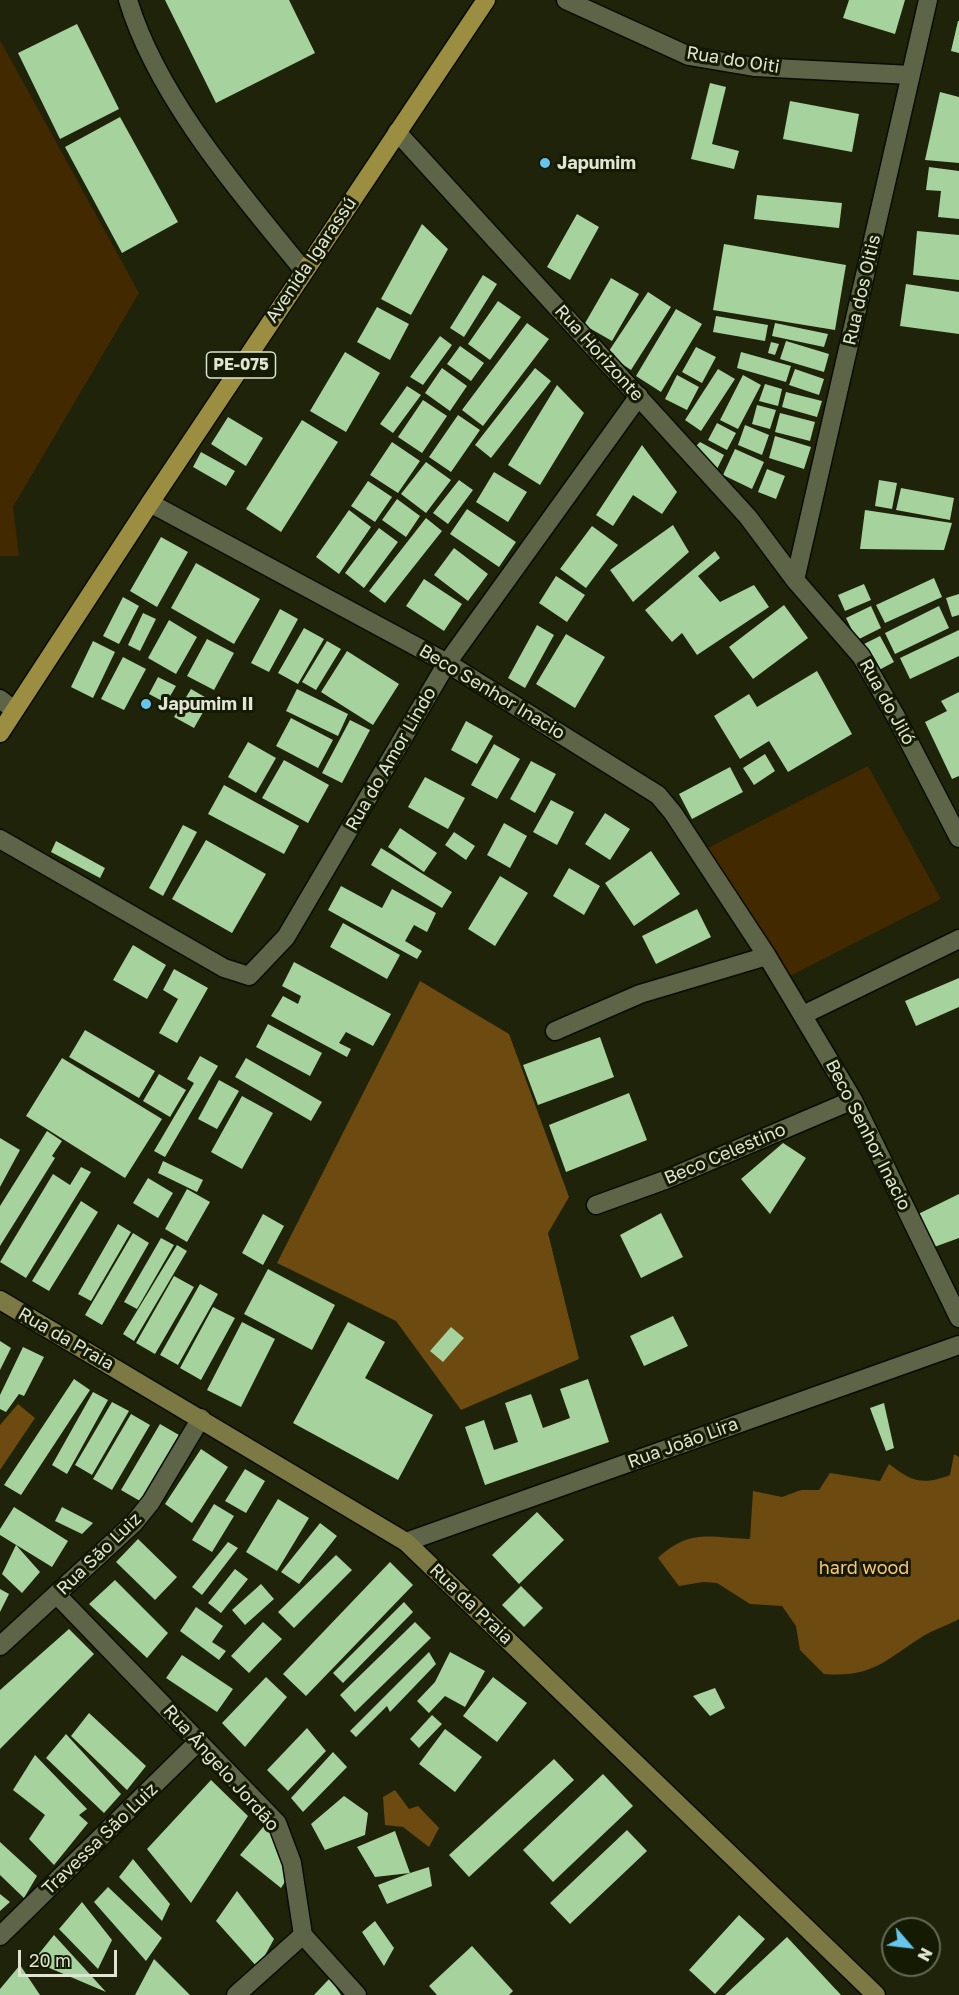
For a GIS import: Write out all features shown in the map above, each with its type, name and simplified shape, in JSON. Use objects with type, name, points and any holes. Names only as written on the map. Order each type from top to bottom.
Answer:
[{"type":"main road","name":"Avenida Igarassú","points":[[0,733],[7,704],[150,503],[486,0]]},
{"type":"street","points":[[128,0],[135,21],[162,75],[211,156],[304,271]]},
{"type":"street","name":"Rua do Oiti","points":[[566,0],[689,56],[754,67],[911,75]]},
{"type":"street","name":"Rua dos Oitis","points":[[795,580],[928,0]]},
{"type":"street","name":"Rua Horizonte","points":[[397,132],[748,517],[795,580]]},
{"type":"street","name":"Rua do Amor Lindo","points":[[0,839],[224,968],[249,976],[286,937],[447,663],[639,396]]},
{"type":"street","name":"Beco Senhor Inacio","points":[[150,503],[447,663],[658,795],[673,813],[768,956],[853,1100],[959,1318]]},
{"type":"street","name":"Rua do Jiló","points":[[795,580],[861,656],[957,831]]},
{"type":"street","points":[[803,1015],[959,939]]},
{"type":"street","points":[[555,1031],[640,994],[768,956]]},
{"type":"street","name":"Beco Celestino","points":[[596,1205],[665,1180],[853,1100]]},
{"type":"street","name":"Rua da Praia","points":[[0,1300],[406,1542],[876,1995]]},
{"type":"street","name":"Rua João Lira","points":[[406,1542],[959,1345]]},
{"type":"street","name":"Rua São Luiz","points":[[0,1646],[134,1523],[151,1502],[201,1418]]},
{"type":"street","name":"Rua Ângelo Jordão","points":[[57,1595],[277,1823],[292,1863],[303,1935]]},
{"type":"street","name":"Travessa São Luiz","points":[[0,1936],[199,1742]]},
{"type":"street","points":[[236,1995],[303,1935],[357,1995]]},
{"type":"shaded area","points":[[0,40],[139,293],[13,507],[19,556],[0,556]]},
{"type":"shaded area","points":[[868,766],[941,899],[782,980],[708,848]]},
{"type":"green space","points":[[420,981],[509,1034],[569,1197],[548,1233],[579,1359],[461,1410],[396,1321],[277,1263]]},
{"type":"green space","points":[[18,1404],[35,1418],[0,1470],[0,1425]]},
{"type":"green space","name":"hard wood","points":[[954,1454],[959,1457],[959,1619],[925,1635],[868,1670],[855,1673],[824,1674],[800,1650],[796,1626],[782,1606],[750,1604],[717,1583],[703,1582],[679,1586],[658,1558],[680,1542],[691,1539],[712,1537],[750,1539],[753,1491],[782,1497],[801,1490],[819,1490],[830,1473],[880,1481],[889,1464],[911,1478],[932,1480],[950,1475]]},
{"type":"green space","points":[[395,1790],[409,1809],[418,1806],[439,1828],[429,1847],[403,1827],[385,1825],[383,1797]]},
{"type":"building","points":[[165,0],[289,0],[315,53],[216,103]]},
{"type":"building","points":[[849,0],[905,0],[895,34],[843,18]]},
{"type":"building","points":[[959,21],[959,53],[951,51]]},
{"type":"building","points":[[77,24],[119,109],[60,139],[18,53]]},
{"type":"building","points":[[710,83],[726,87],[712,144],[739,151],[734,169],[691,159]]},
{"type":"building","points":[[940,92],[959,97],[959,163],[925,160]]},
{"type":"building","points":[[790,101],[859,114],[852,152],[783,139]]},
{"type":"building","points":[[120,117],[178,222],[122,253],[65,147]]},
{"type":"building","points":[[929,167],[959,171],[959,219],[938,217],[941,191],[926,190]]},
{"type":"building","points":[[757,195],[842,203],[839,228],[754,219]]},
{"type":"building","points":[[577,214],[599,227],[570,280],[547,267]]},
{"type":"building","points":[[422,224],[448,249],[411,315],[381,299]]},
{"type":"building","points":[[917,231],[959,235],[959,280],[913,275]]},
{"type":"building","points":[[724,244],[846,265],[835,330],[713,310]]},
{"type":"building","points":[[483,275],[497,284],[464,337],[450,328]]},
{"type":"building","points":[[611,278],[639,294],[612,341],[584,325]]},
{"type":"building","points":[[906,284],[959,292],[959,334],[900,326]]},
{"type":"building","points":[[648,292],[671,307],[631,370],[607,354]]},
{"type":"building","points":[[498,301],[521,317],[490,360],[468,344]]},
{"type":"building","points":[[377,307],[409,324],[390,360],[357,342]]},
{"type":"building","points":[[676,309],[702,324],[661,392],[636,376]]},
{"type":"building","points":[[716,316],[768,325],[765,341],[713,332]]},
{"type":"building","points":[[527,323],[549,339],[483,426],[462,410]]},
{"type":"building","points":[[775,323],[828,334],[824,347],[772,336]]},
{"type":"building","points":[[440,336],[452,345],[423,385],[410,377]]},
{"type":"building","points":[[786,341],[829,354],[824,372],[780,359]]},
{"type":"building","points":[[771,342],[779,344],[775,355],[768,353]]},
{"type":"building","points":[[460,346],[484,363],[471,381],[447,364]]},
{"type":"building","points":[[696,347],[716,357],[702,383],[682,372]]},
{"type":"building","points":[[345,352],[380,373],[346,432],[310,411]]},
{"type":"building","points":[[741,352],[791,366],[786,382],[737,368]]},
{"type":"building","points":[[442,368],[467,386],[450,411],[425,393]]},
{"type":"building","points":[[535,368],[551,381],[491,458],[475,445]]},
{"type":"building","points":[[718,369],[735,379],[701,431],[685,420]]},
{"type":"building","points":[[795,369],[824,379],[819,395],[789,385]]},
{"type":"building","points":[[677,375],[699,387],[687,410],[665,399]]},
{"type":"building","points":[[743,375],[761,385],[738,429],[720,420]]},
{"type":"building","points":[[765,384],[782,389],[778,406],[759,401]]},
{"type":"building","points":[[557,385],[584,413],[540,485],[508,465]]},
{"type":"building","points":[[407,386],[421,395],[393,433],[380,424]]},
{"type":"building","points":[[786,392],[822,401],[817,417],[782,407]]},
{"type":"building","points":[[423,400],[447,416],[422,453],[398,437]]},
{"type":"building","points":[[757,405],[776,410],[770,429],[752,424]]},
{"type":"building","points":[[780,413],[815,422],[810,441],[775,432]]},
{"type":"building","points":[[458,415],[480,430],[451,472],[429,457]]},
{"type":"building","points":[[228,417],[263,438],[246,466],[211,444]]},
{"type":"building","points":[[302,420],[338,442],[281,532],[246,509]]},
{"type":"building","points":[[717,423],[736,433],[727,450],[708,440]]},
{"type":"building","points":[[745,425],[769,435],[762,455],[738,445]]},
{"type":"building","points":[[775,436],[811,447],[804,469],[769,458]]},
{"type":"building","points":[[392,442],[420,461],[398,493],[370,475]]},
{"type":"building","points":[[700,442],[724,455],[716,471],[695,447]]},
{"type":"building","points":[[642,445],[677,492],[662,514],[633,495],[613,526],[596,515]]},
{"type":"building","points":[[735,449],[764,462],[752,489],[723,475]]},
{"type":"building","points":[[201,452],[235,471],[226,486],[193,467]]},
{"type":"building","points":[[426,462],[451,480],[426,513],[401,494]]},
{"type":"building","points":[[767,469],[785,476],[776,499],[758,492]]},
{"type":"building","points":[[494,472],[527,492],[508,522],[476,502]]},
{"type":"building","points":[[459,480],[473,490],[448,524],[433,513]]},
{"type":"building","points":[[879,480],[897,483],[892,509],[875,506]]},
{"type":"building","points":[[368,481],[392,497],[375,522],[351,506]]},
{"type":"building","points":[[901,488],[954,498],[950,520],[896,510]]},
{"type":"building","points":[[397,499],[420,516],[406,537],[382,520]]},
{"type":"building","points":[[467,509],[516,542],[499,567],[450,534]]},
{"type":"building","points":[[349,510],[371,527],[339,574],[316,557]]},
{"type":"building","points":[[865,510],[952,523],[944,550],[860,549]]},
{"type":"building","points":[[426,518],[442,531],[385,603],[369,591]]},
{"type":"building","points":[[673,525],[689,552],[633,602],[610,570]]},
{"type":"building","points":[[592,526],[618,545],[586,588],[560,569]]},
{"type":"building","points":[[379,528],[398,542],[364,588],[345,573]]},
{"type":"building","points":[[161,537],[188,552],[157,607],[130,591]]},
{"type":"building","points":[[454,548],[488,574],[468,601],[434,575]]},
{"type":"building","points":[[715,551],[720,558],[698,576],[720,602],[754,585],[769,607],[697,655],[682,633],[672,642],[645,610]]},
{"type":"building","points":[[196,563],[260,599],[234,644],[171,608]]},
{"type":"building","points":[[556,576],[585,595],[567,622],[539,603]]},
{"type":"building","points":[[934,578],[942,597],[885,623],[876,605]]},
{"type":"building","points":[[424,579],[462,604],[444,631],[406,606]]},
{"type":"building","points":[[864,584],[871,600],[845,611],[838,595]]},
{"type":"building","points":[[959,594],[959,615],[952,617],[946,598]]},
{"type":"building","points":[[123,597],[139,606],[119,644],[103,636]]},
{"type":"building","points":[[784,605],[808,638],[753,679],[729,647]]},
{"type":"building","points":[[871,606],[881,628],[857,640],[846,618]]},
{"type":"building","points":[[939,606],[949,628],[895,654],[885,633]]},
{"type":"building","points":[[280,609],[298,619],[269,672],[251,663]]},
{"type":"building","points":[[143,613],[156,619],[140,651],[128,645]]},
{"type":"building","points":[[169,620],[197,637],[176,674],[148,658]]},
{"type":"building","points":[[537,625],[554,635],[525,688],[508,678]]},
{"type":"building","points":[[304,628],[324,639],[298,684],[278,673]]},
{"type":"building","points":[[959,630],[959,656],[910,679],[900,658]]},
{"type":"building","points":[[566,634],[605,657],[575,708],[536,684]]},
{"type":"building","points":[[880,636],[894,662],[879,670],[864,644]]},
{"type":"building","points":[[207,639],[234,653],[214,690],[187,676]]},
{"type":"building","points":[[93,641],[115,652],[93,698],[71,687]]},
{"type":"building","points":[[327,641],[341,649],[316,690],[302,682]]},
{"type":"building","points":[[347,651],[399,684],[373,725],[321,692]]},
{"type":"building","points":[[123,657],[146,669],[124,710],[101,699]]},
{"type":"building","points":[[817,671],[852,734],[788,772],[769,741],[740,759],[714,716],[749,694],[757,707]]},
{"type":"building","points":[[158,677],[176,686],[166,703],[149,694]]},
{"type":"building","points":[[191,689],[210,700],[194,728],[174,717]]},
{"type":"building","points":[[297,689],[348,714],[338,736],[286,711]]},
{"type":"building","points":[[959,692],[959,776],[952,779],[925,722],[947,711],[941,701]]},
{"type":"building","points":[[291,718],[333,740],[318,768],[276,746]]},
{"type":"building","points":[[350,720],[370,730],[342,783],[322,773]]},
{"type":"building","points":[[466,721],[493,736],[477,764],[451,750]]},
{"type":"building","points":[[248,742],[276,758],[256,793],[228,777]]},
{"type":"building","points":[[494,744],[520,759],[497,799],[471,785]]},
{"type":"building","points":[[765,754],[775,771],[754,785],[743,768]]},
{"type":"building","points":[[284,760],[329,785],[308,823],[262,798]]},
{"type":"building","points":[[531,761],[556,774],[535,813],[510,799]]},
{"type":"building","points":[[730,767],[743,792],[692,819],[679,794]]},
{"type":"building","points":[[425,777],[465,798],[448,829],[408,807]]},
{"type":"building","points":[[224,785],[299,826],[284,854],[208,814]]},
{"type":"building","points":[[551,800],[574,812],[557,845],[533,832]]},
{"type":"building","points":[[605,813],[630,829],[610,860],[585,844]]},
{"type":"building","points":[[504,823],[527,836],[510,868],[487,855]]},
{"type":"building","points":[[183,825],[197,832],[163,896],[149,888]]},
{"type":"building","points":[[400,828],[437,853],[424,872],[388,847]]},
{"type":"building","points":[[454,832],[475,846],[466,860],[445,845]]},
{"type":"building","points":[[206,840],[266,874],[232,933],[172,899]]},
{"type":"building","points":[[56,841],[105,868],[100,878],[51,852]]},
{"type":"building","points":[[381,848],[452,892],[442,908],[371,865]]},
{"type":"building","points":[[651,851],[680,894],[634,926],[605,883]]},
{"type":"building","points":[[569,868],[600,886],[584,915],[553,896]]},
{"type":"building","points":[[500,876],[528,893],[495,946],[468,929]]},
{"type":"building","points":[[341,886],[382,908],[392,889],[436,913],[427,932],[414,925],[405,941],[422,951],[417,959],[328,910]]},
{"type":"building","points":[[697,909],[711,937],[656,964],[642,936]]},
{"type":"building","points":[[343,923],[400,955],[387,979],[330,947]]},
{"type":"building","points":[[133,945],[166,965],[147,999],[113,980]]},
{"type":"building","points":[[294,962],[391,1014],[373,1046],[346,1032],[339,1043],[351,1049],[347,1057],[271,1016],[283,996],[298,1004],[301,996],[282,986]]},
{"type":"building","points":[[174,969],[208,988],[177,1043],[159,1033],[178,999],[163,990]]},
{"type":"building","points":[[959,978],[959,1007],[916,1026],[905,1001]]},
{"type":"building","points":[[268,1024],[322,1053],[310,1076],[256,1047]]},
{"type":"building","points":[[85,1030],[155,1071],[139,1098],[69,1057]]},
{"type":"building","points":[[600,1037],[614,1077],[538,1105],[523,1065]]},
{"type":"building","points":[[200,1056],[218,1066],[165,1157],[154,1151],[194,1083],[187,1079]]},
{"type":"building","points":[[62,1058],[162,1119],[125,1178],[26,1116]]},
{"type":"building","points":[[246,1058],[322,1102],[311,1121],[235,1077]]},
{"type":"building","points":[[159,1074],[186,1090],[170,1117],[143,1101]]},
{"type":"building","points":[[219,1080],[239,1091],[217,1129],[198,1119]]},
{"type":"building","points":[[629,1093],[647,1140],[566,1172],[549,1125]]},
{"type":"building","points":[[242,1096],[273,1113],[242,1169],[211,1152]]},
{"type":"building","points":[[47,1131],[62,1141],[52,1156],[55,1158],[0,1246],[0,1206]]},
{"type":"building","points":[[0,1138],[20,1150],[0,1187]]},
{"type":"building","points":[[783,1143],[806,1158],[770,1214],[741,1179]]},
{"type":"building","points":[[163,1161],[203,1180],[197,1192],[158,1173]]},
{"type":"building","points":[[81,1167],[91,1172],[26,1278],[0,1262],[53,1174],[70,1185]]},
{"type":"building","points":[[148,1178],[173,1193],[158,1218],[133,1203]]},
{"type":"building","points":[[187,1189],[210,1202],[187,1242],[165,1229]]},
{"type":"building","points":[[959,1194],[959,1238],[926,1250],[910,1218]]},
{"type":"building","points":[[81,1201],[98,1212],[49,1291],[32,1281]]},
{"type":"building","points":[[661,1213],[683,1257],[641,1278],[620,1235]]},
{"type":"building","points":[[263,1214],[284,1226],[263,1265],[242,1253]]},
{"type":"building","points":[[118,1224],[131,1232],[91,1301],[78,1294]]},
{"type":"building","points":[[133,1233],[149,1243],[102,1325],[85,1315]]},
{"type":"building","points":[[161,1238],[174,1245],[137,1309],[124,1302]]},
{"type":"building","points":[[177,1245],[187,1251],[134,1341],[123,1334]]},
{"type":"building","points":[[268,1269],[335,1305],[312,1350],[244,1314]]},
{"type":"building","points":[[174,1276],[194,1287],[155,1354],[136,1343]]},
{"type":"building","points":[[200,1284],[218,1294],[178,1365],[160,1355]]},
{"type":"building","points":[[213,1307],[235,1318],[201,1380],[180,1368]]},
{"type":"building","points":[[673,1316],[688,1346],[644,1366],[630,1336]]},
{"type":"building","points":[[242,1322],[275,1339],[241,1407],[207,1390]]},
{"type":"building","points":[[348,1322],[385,1342],[365,1378],[433,1415],[398,1480],[293,1423]]},
{"type":"building","points":[[451,1327],[464,1338],[443,1362],[430,1351]]},
{"type":"building","points":[[0,1341],[11,1348],[0,1370]]},
{"type":"building","points":[[23,1347],[44,1357],[24,1396],[19,1394],[6,1412],[0,1409],[0,1395]]},
{"type":"building","points":[[74,1379],[90,1390],[21,1495],[4,1485]]},
{"type":"building","points":[[588,1379],[609,1442],[485,1485],[465,1427],[484,1420],[494,1450],[518,1442],[505,1403],[531,1394],[543,1428],[570,1418],[560,1389]]},
{"type":"building","points":[[93,1392],[108,1400],[67,1474],[52,1465]]},
{"type":"building","points":[[112,1402],[129,1411],[92,1475],[75,1465]]},
{"type":"building","points":[[884,1403],[894,1448],[886,1451],[870,1408]]},
{"type":"building","points":[[131,1414],[150,1425],[112,1490],[93,1479]]},
{"type":"building","points":[[160,1424],[179,1435],[140,1501],[121,1490]]},
{"type":"building","points":[[201,1449],[228,1467],[192,1523],[165,1504]]},
{"type":"building","points":[[245,1469],[265,1481],[246,1513],[225,1501]]},
{"type":"building","points":[[278,1499],[309,1518],[277,1571],[246,1552]]},
{"type":"building","points":[[214,1504],[234,1516],[212,1552],[192,1540]]},
{"type":"building","points":[[14,1507],[68,1541],[52,1567],[0,1535],[0,1529]]},
{"type":"building","points":[[62,1507],[93,1523],[82,1534],[55,1521]]},
{"type":"building","points":[[537,1512],[564,1540],[519,1584],[492,1555]]},
{"type":"building","points":[[320,1523],[337,1536],[299,1584],[281,1572]]},
{"type":"building","points":[[138,1539],[177,1577],[155,1600],[116,1562]]},
{"type":"building","points":[[228,1542],[238,1548],[202,1595],[192,1587]]},
{"type":"building","points":[[16,1545],[40,1572],[22,1593],[2,1574]]},
{"type":"building","points":[[336,1555],[352,1570],[294,1628],[278,1612]]},
{"type":"building","points":[[390,1562],[413,1585],[306,1696],[283,1674]]},
{"type":"building","points":[[235,1569],[248,1579],[221,1613],[208,1603]]},
{"type":"building","points":[[115,1580],[168,1633],[147,1658],[89,1604]]},
{"type":"building","points":[[261,1584],[274,1599],[245,1625],[232,1610]]},
{"type":"building","points":[[521,1586],[543,1608],[524,1627],[502,1605]]},
{"type":"building","points":[[0,1589],[9,1594],[0,1612]]},
{"type":"building","points":[[404,1602],[413,1612],[343,1683],[333,1673]]},
{"type":"building","points":[[196,1607],[223,1626],[212,1642],[226,1651],[219,1660],[180,1631]]},
{"type":"building","points":[[263,1622],[282,1639],[249,1673],[231,1656]]},
{"type":"building","points":[[415,1622],[431,1638],[355,1712],[340,1695]]},
{"type":"building","points":[[69,1629],[94,1654],[0,1749],[0,1690]]},
{"type":"building","points":[[429,1652],[436,1664],[390,1712],[387,1706],[356,1737],[350,1731]]},
{"type":"building","points":[[450,1652],[485,1671],[465,1707],[445,1696],[429,1713],[417,1701],[435,1682]]},
{"type":"building","points":[[182,1655],[233,1689],[217,1712],[166,1678]]},
{"type":"building","points":[[266,1677],[287,1697],[245,1747],[222,1723]]},
{"type":"building","points":[[493,1677],[527,1703],[497,1742],[463,1716]]},
{"type":"building","points":[[715,1688],[725,1708],[710,1716],[693,1696]]},
{"type":"building","points":[[89,1713],[146,1766],[127,1790],[71,1736]]},
{"type":"building","points":[[432,1715],[442,1724],[419,1748],[410,1739]]},
{"type":"building","points":[[307,1728],[326,1751],[288,1791],[267,1770]]},
{"type":"building","points":[[445,1729],[482,1757],[455,1792],[419,1764]]},
{"type":"building","points":[[66,1734],[121,1794],[104,1813],[46,1758]]},
{"type":"building","points":[[333,1752],[347,1767],[303,1812],[291,1798]]},
{"type":"building","points":[[35,1755],[87,1809],[79,1815],[88,1823],[54,1865],[29,1839],[45,1815],[13,1790]]},
{"type":"building","points":[[554,1759],[574,1780],[469,1877],[449,1855]]},
{"type":"building","points":[[603,1774],[633,1806],[553,1882],[523,1850]]},
{"type":"building","points":[[211,1780],[248,1816],[191,1903],[147,1849]]},
{"type":"building","points":[[344,1796],[368,1813],[365,1835],[325,1850],[311,1824]]},
{"type":"building","points":[[268,1821],[288,1877],[281,1888],[240,1855]]},
{"type":"building","points":[[627,1830],[647,1851],[570,1924],[550,1903]]},
{"type":"building","points":[[395,1831],[410,1873],[375,1877],[357,1847]]},
{"type":"building","points":[[0,1842],[37,1876],[24,1898],[0,1875]]},
{"type":"building","points":[[133,1859],[170,1904],[162,1921],[119,1877]]},
{"type":"building","points":[[429,1867],[432,1886],[387,1904],[378,1885]]},
{"type":"building","points":[[108,1887],[162,1938],[146,1961],[94,1902]]},
{"type":"building","points":[[237,1891],[274,1939],[258,1968],[216,1921]]},
{"type":"building","points":[[0,1894],[10,1902],[0,1911]]},
{"type":"building","points":[[82,1902],[112,1940],[98,1969],[59,1929]]},
{"type":"building","points":[[739,1915],[765,1939],[715,1994],[689,1970]]},
{"type":"building","points":[[375,1921],[394,1948],[384,1966],[362,1932]]},
{"type":"building","points":[[54,1935],[106,1992],[33,1961]]},
{"type":"building","points":[[787,1937],[841,1995],[725,1995]]},
{"type":"building","points":[[472,1946],[513,1991],[509,1995],[437,1995],[429,1986]]},
{"type":"building","points":[[154,1959],[190,1995],[135,1995]]},
{"type":"building","points":[[20,1965],[40,1995],[0,1995],[0,1989]]},
{"type":"building","points":[[330,1978],[341,1995],[314,1995]]},
{"type":"place","name":"Japumim","points":[[545,163]]},
{"type":"place","name":"Japumim II","points":[[146,704]]}]
